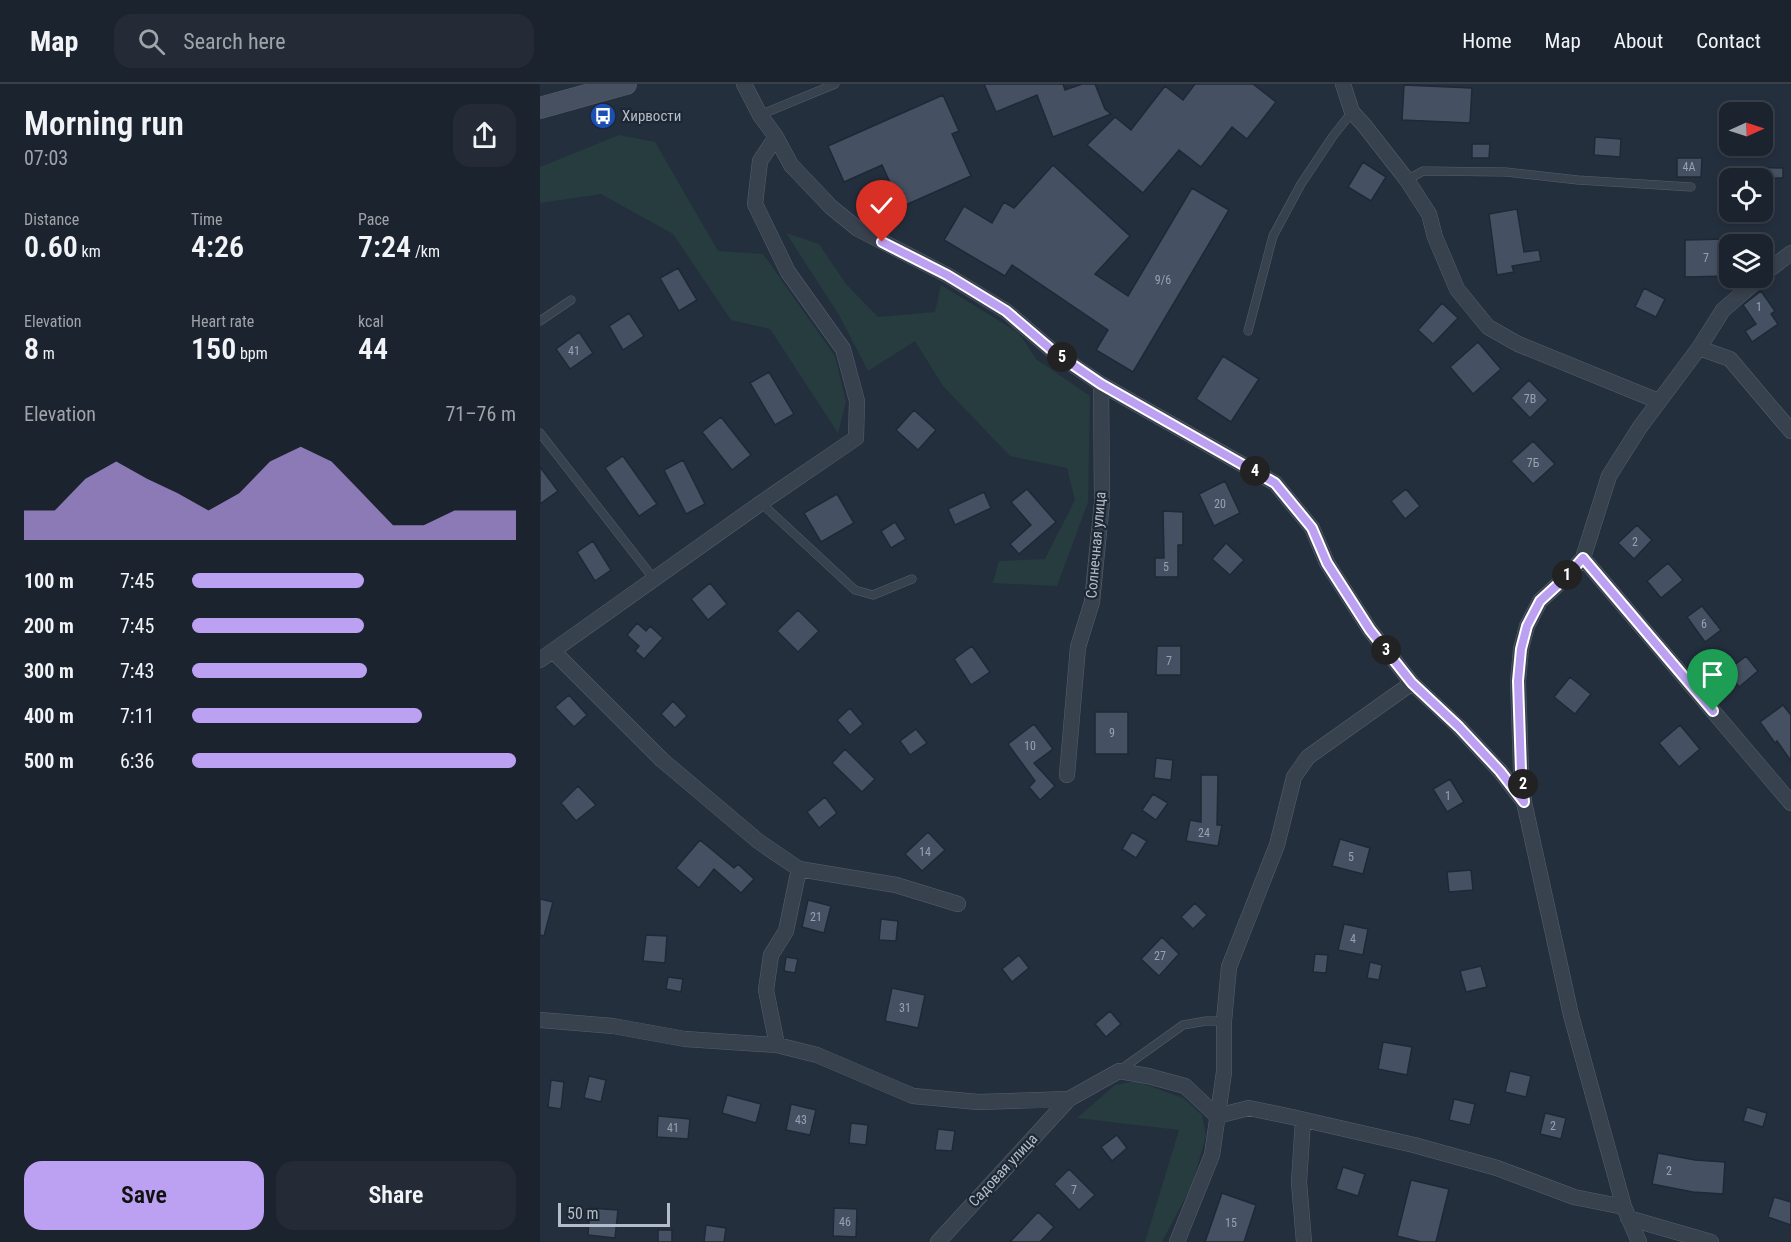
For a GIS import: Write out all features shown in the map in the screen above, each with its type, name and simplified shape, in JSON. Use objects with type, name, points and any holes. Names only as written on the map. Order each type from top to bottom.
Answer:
[{"type":"main road","points":[[540,108],[626,84]]},
{"type":"street","points":[[744,84],[791,165],[831,207],[858,229],[947,275],[1006,311],[1054,352],[1101,384],[1275,483],[1312,528],[1327,563],[1370,630],[1412,683],[1487,756],[1524,802]]},
{"type":"street","points":[[1343,84],[1352,112],[1407,180],[1429,214],[1435,237],[1457,289],[1488,327],[1518,344],[1658,401]]},
{"type":"street","points":[[540,660],[856,438],[857,401],[843,349],[788,272],[755,204],[760,161],[776,137]]},
{"type":"street","points":[[1773,267],[1791,253]]},
{"type":"street","points":[[1638,1242],[1626,1213],[1571,1015],[1524,802],[1518,681],[1521,649],[1527,626],[1540,601],[1583,558],[1609,476],[1658,401],[1699,348],[1723,310],[1748,288]]},
{"type":"street","points":[[1699,348],[1730,359],[1791,431]]},
{"type":"street","name":"Солнечная улица","points":[[1067,775],[1078,647],[1092,602],[1102,502],[1101,384]]},
{"type":"street","points":[[1583,558],[1791,803]]},
{"type":"street","points":[[554,651],[662,760],[758,841],[799,869],[896,885],[958,904]]},
{"type":"street","points":[[1177,1242],[1212,1155],[1224,1072],[1224,1021],[1229,967],[1277,846],[1294,777],[1308,758],[1412,683]]},
{"type":"street","points":[[777,1045],[766,990],[771,955],[786,932],[799,869]]},
{"type":"street","points":[[540,1020],[614,1026],[685,1039],[777,1045],[817,1055],[913,1096],[978,1102],[1069,1099],[1119,1071],[1185,1086],[1217,1116]]},
{"type":"street","name":"Садовая улица","points":[[938,1242],[1069,1099]]},
{"type":"street","points":[[1217,1116],[1249,1108],[1455,1157],[1497,1168],[1574,1197],[1710,1242]]},
{"type":"street","points":[[1302,1120],[1299,1182],[1304,1242]]},
{"type":"lane","points":[[760,115],[835,84]]},
{"type":"lane","points":[[1248,331],[1274,236],[1301,184],[1352,112]]},
{"type":"lane","points":[[1407,180],[1424,171],[1506,172],[1691,188]]},
{"type":"lane","points":[[540,321],[571,300]]},
{"type":"lane","points":[[540,433],[654,579]]},
{"type":"lane","points":[[761,503],[855,590],[873,595],[912,579]]},
{"type":"lane","points":[[1119,1071],[1183,1025],[1224,1021]]},
{"type":"green space","points":[[619,135],[655,142],[718,251],[763,254],[835,356],[846,402],[838,433],[770,329],[731,320],[673,234],[601,194],[540,203],[540,167]]},
{"type":"green space","points":[[786,233],[819,244],[846,284],[878,317],[935,312],[941,285],[1019,333],[1036,359],[1090,396],[1088,502],[1057,586],[993,583],[999,561],[1045,559],[1075,500],[1067,468],[1010,456],[943,386],[915,341],[868,371],[839,315]]},
{"type":"green space","points":[[1136,1081],[1183,1098],[1202,1115],[1206,1136],[1192,1185],[1162,1242],[1145,1242],[1179,1130],[1077,1118],[1115,1085]]},
{"type":"building","points":[[984,84],[1063,84],[1065,90],[1082,84],[1095,84],[1105,109],[1111,114],[1053,137],[1037,95],[996,112]]},
{"type":"building","points":[[1195,84],[1253,84],[1276,102],[1247,139],[1232,127],[1201,167],[1179,150],[1143,193],[1087,145],[1115,117],[1131,130],[1165,86],[1183,100]]},
{"type":"building","points":[[1404,85],[1472,88],[1470,123],[1402,120]]},
{"type":"building","points":[[943,95],[959,131],[952,134],[971,176],[901,207],[882,165],[844,182],[828,146]]},
{"type":"building","points":[[1595,137],[1621,139],[1620,157],[1594,155]]},
{"type":"building","points":[[1472,144],[1490,144],[1489,158],[1472,158]]},
{"type":"building","points":[[1677,158],[1702,158],[1701,177],[1677,177]]},
{"type":"building","points":[[1363,162],[1386,177],[1371,201],[1348,187]]},
{"type":"building","points":[[1053,165],[1130,236],[1095,274],[1128,296],[1192,188],[1229,210],[1133,372],[1096,350],[1108,330],[1012,265],[1005,276],[944,240],[964,206],[992,223],[1004,202],[1014,208]]},
{"type":"building","points":[[1744,167],[1783,168],[1783,178],[1773,178],[1773,168]]},
{"type":"building","points":[[1517,209],[1524,252],[1539,250],[1541,261],[1512,266],[1514,272],[1497,275],[1489,214]]},
{"type":"building","points":[[1719,239],[1719,276],[1685,277],[1685,240]]},
{"type":"building","points":[[678,268],[697,300],[679,311],[660,278]]},
{"type":"building","points":[[1644,288],[1665,299],[1656,317],[1635,307]]},
{"type":"building","points":[[1761,291],[1775,311],[1771,314],[1778,324],[1752,342],[1745,331],[1756,324],[1743,305]]},
{"type":"building","points":[[1442,303],[1458,318],[1433,344],[1418,330]]},
{"type":"building","points":[[629,313],[644,336],[623,350],[609,326]]},
{"type":"building","points":[[579,332],[593,353],[570,369],[556,349]]},
{"type":"building","points":[[1478,342],[1501,369],[1473,394],[1450,367]]},
{"type":"building","points":[[1223,356],[1259,379],[1231,422],[1196,399]]},
{"type":"building","points":[[769,372],[794,414],[775,425],[750,383]]},
{"type":"building","points":[[1529,380],[1548,400],[1530,418],[1511,398]]},
{"type":"building","points":[[914,410],[936,430],[918,450],[896,430]]},
{"type":"building","points":[[721,417],[751,455],[732,470],[702,432]]},
{"type":"building","points":[[1533,441],[1555,464],[1533,484],[1511,461]]},
{"type":"building","points":[[623,456],[657,504],[639,516],[605,468]]},
{"type":"building","points":[[683,460],[705,504],[686,514],[664,470]]},
{"type":"building","points":[[540,467],[558,491],[540,504]]},
{"type":"building","points":[[1225,481],[1240,513],[1214,526],[1199,494]]},
{"type":"building","points":[[1027,489],[1056,522],[1019,554],[1010,544],[1031,525],[1011,502]]},
{"type":"building","points":[[1406,489],[1420,506],[1405,519],[1391,501]]},
{"type":"building","points":[[984,492],[991,508],[955,525],[948,509]]},
{"type":"building","points":[[837,494],[854,523],[821,542],[804,513]]},
{"type":"building","points":[[1163,511],[1183,512],[1183,545],[1178,545],[1178,577],[1155,577],[1155,558],[1164,558]]},
{"type":"building","points":[[895,522],[906,539],[891,548],[881,531]]},
{"type":"building","points":[[1637,525],[1652,540],[1634,559],[1618,543]]},
{"type":"building","points":[[593,541],[611,570],[595,581],[577,552]]},
{"type":"building","points":[[1226,543],[1244,560],[1230,575],[1212,559]]},
{"type":"building","points":[[1668,563],[1683,580],[1661,598],[1647,581]]},
{"type":"building","points":[[710,583],[727,604],[708,620],[691,599]]},
{"type":"building","points":[[1702,606],[1721,630],[1705,642],[1687,617]]},
{"type":"building","points":[[798,610],[819,631],[798,652],[777,631]]},
{"type":"building","points":[[637,623],[646,631],[650,626],[663,638],[644,659],[635,651],[639,646],[627,635]]},
{"type":"building","points":[[972,646],[990,672],[971,685],[954,659]]},
{"type":"building","points":[[1157,646],[1181,646],[1181,675],[1156,675]]},
{"type":"building","points":[[1746,656],[1758,671],[1739,687],[1727,671]]},
{"type":"building","points":[[1570,677],[1591,694],[1575,714],[1554,697]]},
{"type":"building","points":[[569,695],[587,715],[574,727],[555,707]]},
{"type":"building","points":[[673,701],[687,716],[675,728],[661,714]]},
{"type":"building","points":[[1783,705],[1791,715],[1791,761],[1760,722]]},
{"type":"building","points":[[850,708],[863,724],[850,735],[837,720]]},
{"type":"building","points":[[1095,712],[1128,712],[1128,754],[1095,754]]},
{"type":"building","points":[[1034,724],[1053,749],[1034,763],[1055,786],[1040,800],[1029,787],[1035,781],[1008,744]]},
{"type":"building","points":[[1680,725],[1700,749],[1679,767],[1659,743]]},
{"type":"building","points":[[916,729],[927,743],[910,755],[900,741]]},
{"type":"building","points":[[845,749],[875,779],[862,792],[832,763]]},
{"type":"building","points":[[1156,758],[1173,760],[1171,780],[1154,778]]},
{"type":"building","points":[[1201,775],[1218,775],[1217,825],[1222,825],[1218,846],[1186,841],[1190,820],[1201,822]]},
{"type":"building","points":[[1450,779],[1464,802],[1447,812],[1433,789]]},
{"type":"building","points":[[578,786],[596,805],[576,821],[561,803]]},
{"type":"building","points":[[1153,794],[1168,803],[1156,820],[1142,810]]},
{"type":"building","points":[[825,797],[837,813],[819,828],[807,812]]},
{"type":"building","points":[[928,832],[945,850],[922,871],[905,854]]},
{"type":"building","points":[[1132,832],[1147,841],[1136,858],[1122,849]]},
{"type":"building","points":[[1340,839],[1370,848],[1363,874],[1332,866]]},
{"type":"building","points":[[700,840],[734,868],[738,864],[754,879],[741,893],[714,869],[699,888],[676,868]]},
{"type":"building","points":[[1471,870],[1473,890],[1449,892],[1447,872]]},
{"type":"building","points":[[540,899],[553,902],[544,936],[540,935]]},
{"type":"building","points":[[808,900],[831,906],[824,933],[802,927]]},
{"type":"building","points":[[1195,903],[1207,915],[1193,929],[1181,917]]},
{"type":"building","points":[[881,919],[898,921],[896,941],[879,940]]},
{"type":"building","points":[[1344,924],[1368,929],[1363,955],[1338,950]]},
{"type":"building","points":[[646,935],[667,936],[665,963],[643,961]]},
{"type":"building","points":[[1162,937],[1179,954],[1159,976],[1141,959]]},
{"type":"building","points":[[1315,954],[1328,955],[1326,973],[1313,972]]},
{"type":"building","points":[[1019,955],[1029,968],[1012,982],[1002,969]]},
{"type":"building","points":[[786,957],[798,959],[795,973],[784,971]]},
{"type":"building","points":[[1370,962],[1382,965],[1379,980],[1367,978]]},
{"type":"building","points":[[1481,966],[1487,987],[1466,992],[1460,971]]},
{"type":"building","points":[[668,977],[683,979],[681,992],[666,989]]},
{"type":"building","points":[[892,988],[925,995],[918,1028],[885,1021]]},
{"type":"building","points":[[1110,1011],[1121,1024],[1106,1037],[1095,1024]]},
{"type":"building","points":[[1383,1042],[1412,1047],[1407,1075],[1378,1069]]},
{"type":"building","points":[[1510,1071],[1531,1076],[1526,1097],[1505,1092]]},
{"type":"building","points":[[589,1076],[606,1080],[601,1102],[584,1098]]},
{"type":"building","points":[[551,1080],[564,1082],[561,1109],[548,1107]]},
{"type":"building","points":[[727,1095],[761,1104],[756,1123],[722,1113]]},
{"type":"building","points":[[1454,1099],[1475,1104],[1470,1125],[1449,1120]]},
{"type":"building","points":[[791,1104],[816,1110],[810,1135],[786,1130]]},
{"type":"building","points":[[1747,1107],[1767,1113],[1763,1127],[1743,1121]]},
{"type":"building","points":[[1545,1113],[1566,1118],[1561,1139],[1540,1134]]},
{"type":"building","points":[[658,1116],[690,1119],[688,1139],[657,1137]]},
{"type":"building","points":[[851,1123],[868,1125],[866,1145],[849,1143]]},
{"type":"building","points":[[938,1129],[955,1131],[952,1151],[935,1150]]},
{"type":"building","points":[[1117,1135],[1127,1148],[1112,1161],[1101,1147]]},
{"type":"building","points":[[1658,1153],[1695,1160],[1725,1162],[1723,1194],[1693,1192],[1652,1184]]},
{"type":"building","points":[[1343,1167],[1365,1174],[1358,1196],[1336,1189]]},
{"type":"building","points":[[1069,1169],[1095,1195],[1079,1210],[1054,1184]]},
{"type":"building","points":[[1411,1180],[1449,1189],[1436,1242],[1421,1242],[1397,1236]]},
{"type":"building","points":[[1222,1193],[1256,1205],[1244,1242],[1205,1242]]},
{"type":"building","points":[[1774,1197],[1791,1202],[1791,1225],[1768,1217]]},
{"type":"building","points":[[590,1208],[618,1210],[615,1238],[588,1235]]},
{"type":"building","points":[[834,1208],[857,1209],[856,1237],[833,1236]]},
{"type":"building","points":[[1038,1212],[1054,1227],[1040,1242],[1010,1242]]},
{"type":"building","points":[[706,1225],[726,1228],[724,1242],[704,1242]]},
{"type":"building","points":[[658,1230],[672,1230],[672,1242],[658,1242]]},
{"type":"place","name":"Хирвости","points":[[603,116]]},
{"type":"route","points":[[882,242],[947,275],[1006,311],[1054,352],[1101,384],[1275,483],[1312,528],[1327,563],[1370,630],[1412,683],[1459,727],[1500,771],[1524,802],[1518,681],[1521,649],[1527,626],[1540,601],[1583,558],[1713,711]]}]
